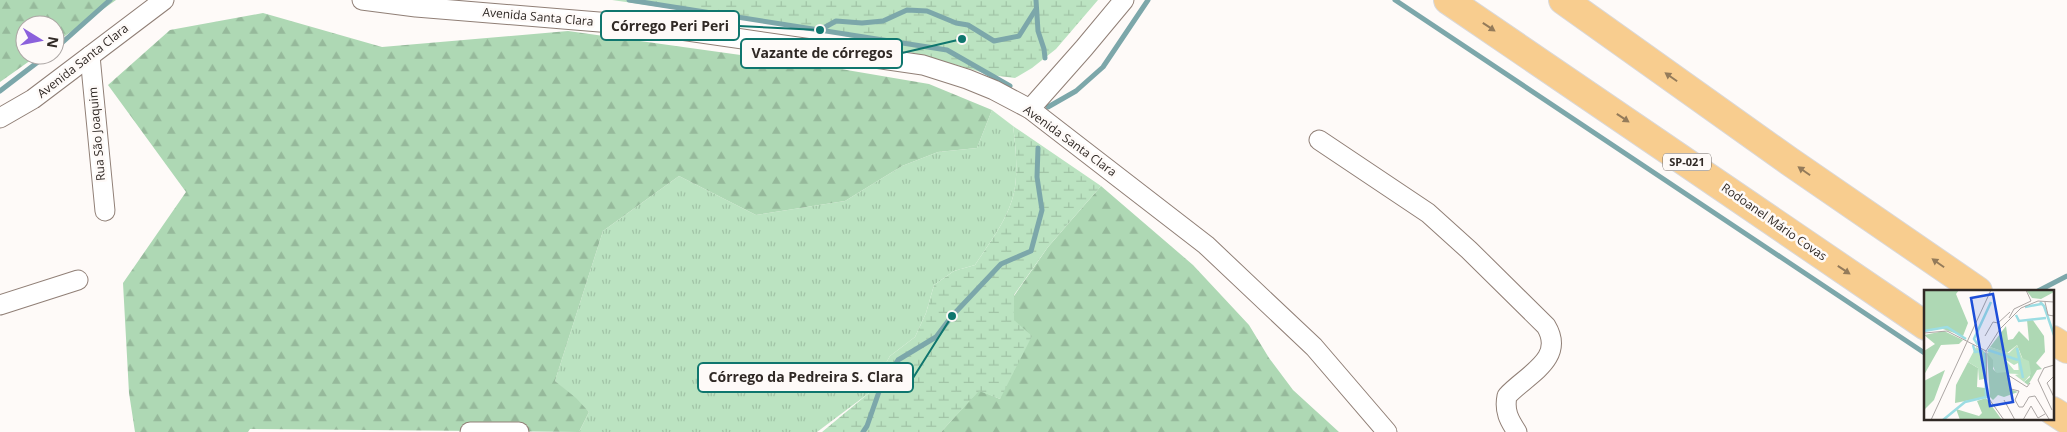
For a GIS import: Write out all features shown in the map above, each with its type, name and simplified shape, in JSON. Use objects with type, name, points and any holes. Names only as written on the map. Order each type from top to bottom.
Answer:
[{"type":"highway","name":"Rodoanel Mário Covas","points":[[1448,0],[1924,325]]},
{"type":"highway","points":[[1563,0],[1797,166],[1977,290]]},
{"type":"highway","points":[[2054,341],[2067,349]]},
{"type":"highway","points":[[2054,412],[2067,420]]},
{"type":"street","name":"Avenida Santa Clara","points":[[0,118],[33,99],[164,0]]},
{"type":"street","name":"Avenida Santa Clara","points":[[362,0],[416,7],[660,27],[923,65],[976,83],[1030,109],[1206,245],[1314,347],[1387,432]]},
{"type":"street","points":[[1030,109],[1124,0]]},
{"type":"street","name":"Rua São Joaquim","points":[[90,56],[104,211]]},
{"type":"street","points":[[1319,140],[1428,213],[1469,250],[1546,326],[1551,334],[1552,342],[1548,360],[1507,396],[1509,419],[1518,432]]},
{"type":"street","points":[[0,305],[78,280]]},
{"type":"street","points":[[470,432],[520,432]]},
{"type":"green space","points":[[0,0],[116,0],[65,36],[65,15],[15,15],[15,65],[24,65],[0,82]]},
{"type":"green space","points":[[612,0],[1098,0],[1056,49],[1032,68],[1015,78],[991,75],[925,56],[820,30]]},
{"type":"green space","points":[[263,13],[382,47],[568,31],[835,68],[929,84],[992,110],[977,148],[938,152],[902,166],[845,201],[756,215],[679,176],[603,231],[555,381],[576,398],[589,412],[579,432],[250,429],[248,432],[135,432],[129,393],[123,283],[186,192],[108,85],[170,30]]},
{"type":"green space","points":[[992,110],[1013,126],[1016,154],[1016,183],[1009,209],[996,234],[975,265],[954,271],[934,285],[926,313],[915,337],[890,356],[869,393],[817,432],[579,432],[589,412],[555,381],[603,231],[679,176],[756,215],[845,201],[902,166],[938,152],[977,148]]},
{"type":"green space","points":[[1013,126],[1101,186],[1048,247],[1014,295],[1014,320],[1032,336],[1000,399],[979,391],[941,432],[822,432],[869,393],[890,356],[915,337],[926,313],[934,285],[954,271],[975,265],[996,234],[1009,209],[1016,183]]},
{"type":"green space","points":[[1101,186],[1193,265],[1249,325],[1269,358],[1293,390],[1339,432],[941,432],[979,390],[1000,399],[1014,320],[1014,296],[1048,247]]},
{"type":"waterway","points":[[65,40],[110,0]]},
{"type":"waterway","points":[[629,0],[947,50],[1010,86]]},
{"type":"waterway","points":[[1036,0],[1038,31],[1045,58]]},
{"type":"waterway","points":[[1048,107],[1076,91],[1103,67],[1148,0]]},
{"type":"waterway","points":[[1395,0],[1924,353]]},
{"type":"waterway","points":[[820,30],[836,21],[862,23],[883,21],[907,10],[927,11],[956,23],[968,25],[994,41],[1019,36],[1036,9]]},
{"type":"waterway","points":[[0,91],[34,65]]},
{"type":"waterway","points":[[863,432],[867,426],[881,386],[898,360],[936,337],[952,316],[1001,264],[1031,251],[1042,210],[1037,177],[1038,148]]},
{"type":"waterway","points":[[2040,290],[2067,276]]},
{"type":"place","name":"Córrego Peri Peri","points":[[820,30]]},
{"type":"place","name":"Vazante de córregos","points":[[962,39]]},
{"type":"place","name":"Córrego da Pedreira S. Clara","points":[[952,316]]}]
